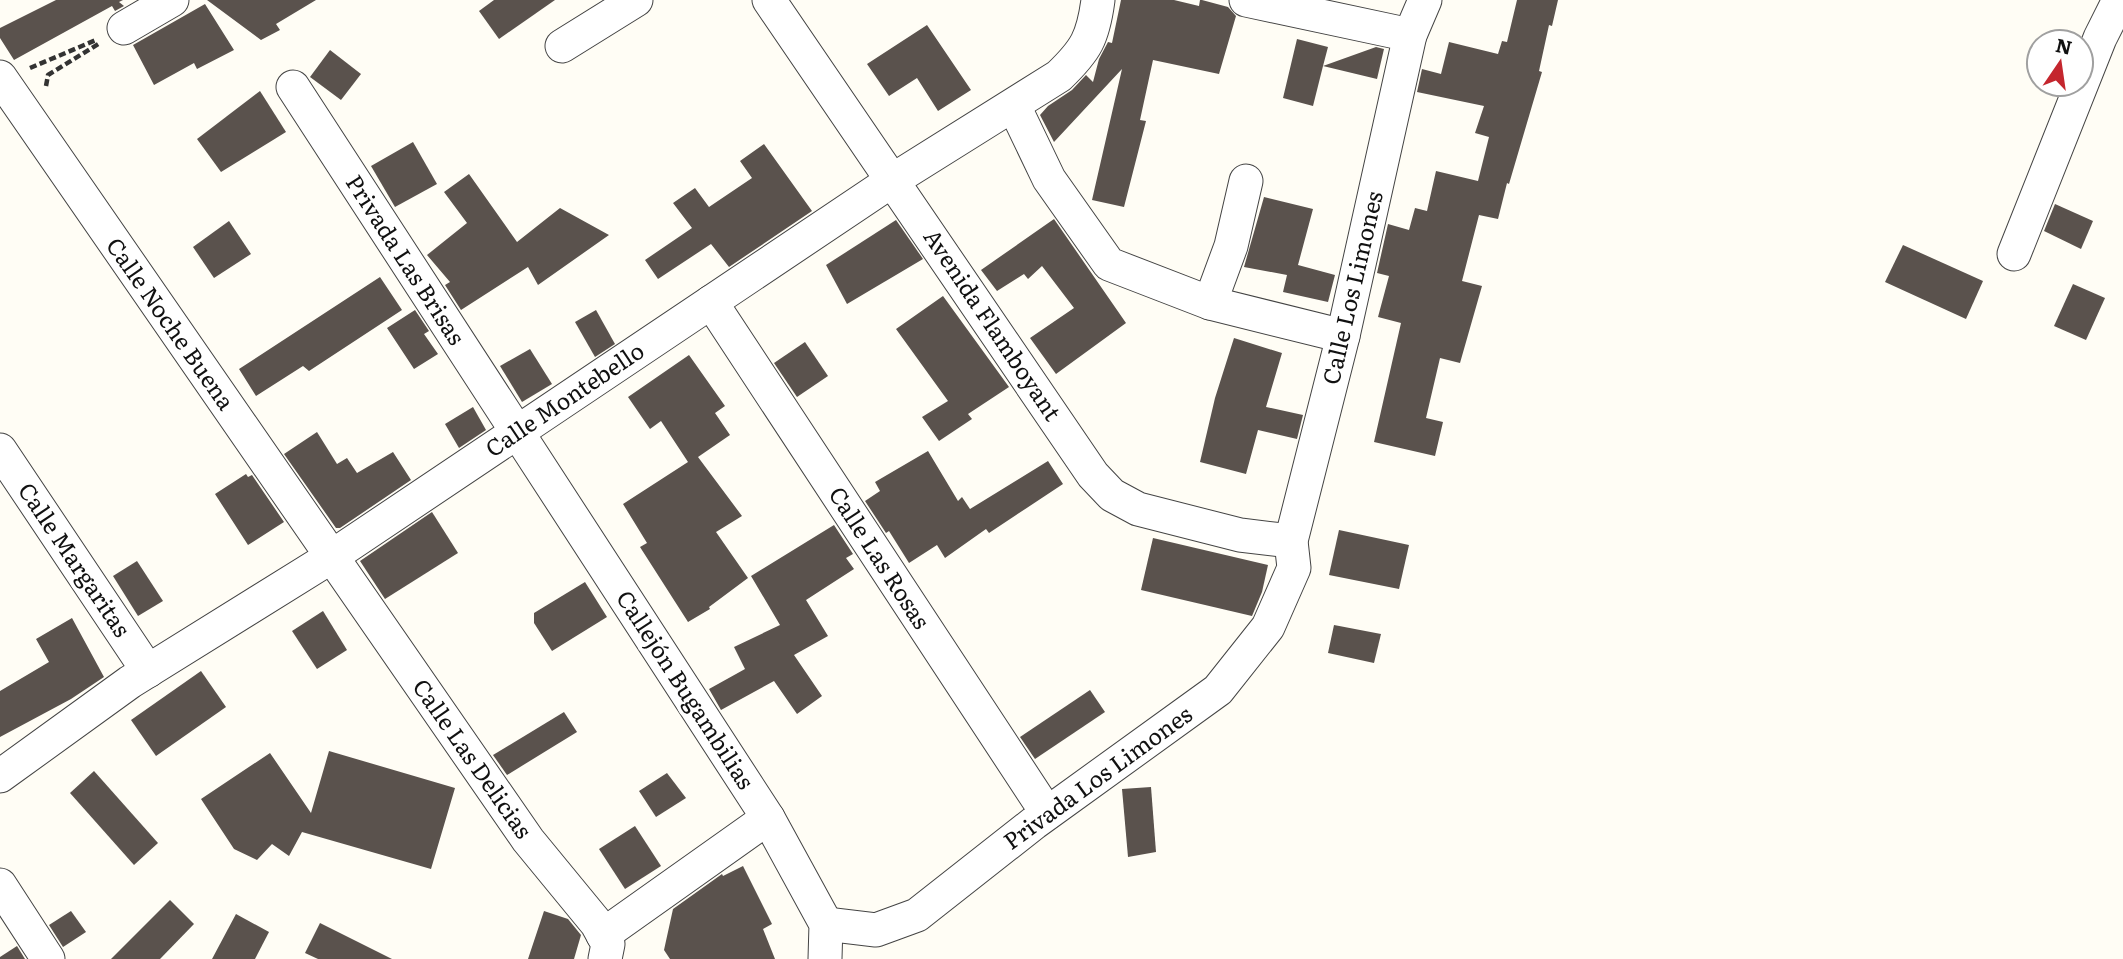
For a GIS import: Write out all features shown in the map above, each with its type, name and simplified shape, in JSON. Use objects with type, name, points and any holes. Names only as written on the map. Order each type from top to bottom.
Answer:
[{"type":"street","points":[[124,28],[172,0]]},
{"type":"street","points":[[562,46],[636,0]]},
{"type":"street","name":"Avenida Flamboyant","points":[[769,0],[1093,475],[1112,495],[1139,509],[1240,535],[1291,541]]},
{"type":"street","name":"Calle Montebello","points":[[0,776],[148,671],[335,564],[517,432],[893,180],[1059,76],[1082,54],[1095,22],[1098,0]]},
{"type":"street","points":[[1247,0],[1410,34]]},
{"type":"street","name":"Calle Los Limones","points":[[1291,541],[1343,336],[1410,34],[1425,0]]},
{"type":"street","points":[[2014,254],[2100,38],[2119,0]]},
{"type":"street","name":"Calle Noche Buena","points":[[10,75],[36,128],[335,564]]},
{"type":"street","name":"Privada Las Brisas","points":[[293,87],[517,432]]},
{"type":"street","points":[[1014,106],[1049,179],[1109,264],[1210,303],[1343,336]]},
{"type":"street","points":[[1210,303],[1231,246],[1246,181]]},
{"type":"street","name":"Calle Las Rosas","points":[[711,302],[1047,813]]},
{"type":"street","name":"Callejón Bugambilias","points":[[517,432],[768,818],[826,924]]},
{"type":"street","name":"Calle Margaritas","points":[[0,450],[148,671]]},
{"type":"street","name":"Privada Los Limones","points":[[826,924],[876,930],[917,915],[1047,813],[1218,690],[1268,627],[1294,568],[1291,541]]},
{"type":"street","name":"Calle Las Delicias","points":[[335,564],[528,840],[597,924],[605,946]]},
{"type":"street","points":[[605,946],[768,818]]},
{"type":"street","points":[[0,885],[48,959]]},
{"type":"street","points":[[825,959],[826,924]]},
{"type":"path","points":[[10,75],[124,28]]},
{"type":"path","points":[[36,128],[48,75],[124,28]]},
{"type":"building","points":[[56,0],[123,0],[119,2],[124,6],[115,11],[112,6],[14,60],[0,38],[0,28]]},
{"type":"building","points":[[207,0],[316,0],[276,24],[280,30],[261,40]]},
{"type":"building","points":[[494,0],[555,0],[499,39],[479,11]]},
{"type":"building","points":[[1121,0],[1174,0],[1199,6],[1202,0],[1228,7],[1236,16],[1219,74],[1153,60],[1140,120],[1146,121],[1124,207],[1092,200],[1122,69],[1054,142],[1040,115],[1048,106],[1072,90],[1086,75],[1093,82],[1099,59],[1108,42],[1112,43]]},
{"type":"building","points":[[1517,0],[1558,0],[1552,26],[1549,25],[1539,71],[1542,72],[1498,219],[1479,215],[1462,281],[1482,286],[1460,363],[1440,358],[1426,418],[1443,422],[1435,456],[1374,442],[1401,323],[1378,317],[1389,276],[1377,273],[1388,224],[1409,230],[1415,208],[1427,211],[1436,171],[1478,181],[1489,137],[1475,133],[1484,106],[1417,92],[1422,69],[1441,74],[1449,42],[1498,54],[1502,41],[1507,42]]},
{"type":"building","points":[[205,4],[234,50],[197,69],[194,63],[154,85],[133,45]]},
{"type":"building","points":[[927,25],[971,90],[938,111],[917,78],[889,96],[867,64]]},
{"type":"building","points":[[1297,39],[1328,47],[1313,106],[1283,98]]},
{"type":"building","points":[[1376,47],[1384,49],[1377,79],[1323,66]]},
{"type":"building","points":[[330,50],[361,74],[341,100],[310,77]]},
{"type":"building","points":[[260,91],[286,132],[221,172],[197,139]]},
{"type":"building","points":[[413,142],[437,184],[395,207],[371,166]]},
{"type":"building","points":[[764,144],[812,211],[729,267],[711,244],[658,279],[645,260],[692,228],[673,203],[695,188],[709,207],[752,178],[740,161]]},
{"type":"building","points":[[469,174],[517,242],[560,208],[609,235],[538,285],[528,267],[461,310],[445,285],[450,282],[427,255],[467,223],[444,192]]},
{"type":"building","points":[[1264,197],[1313,209],[1298,265],[1335,275],[1328,302],[1283,292],[1287,275],[1244,267]]},
{"type":"building","points":[[2055,204],[2093,221],[2081,249],[2044,231]]},
{"type":"building","points":[[1054,219],[1126,323],[1056,374],[1030,338],[1074,308],[1042,266],[1028,279],[1024,274],[997,291],[981,270]]},
{"type":"building","points":[[896,220],[923,259],[847,304],[826,265]]},
{"type":"building","points":[[229,221],[251,254],[214,278],[193,247]]},
{"type":"building","points":[[1903,245],[1983,281],[1966,319],[1885,282]]},
{"type":"building","points":[[380,277],[402,310],[309,371],[303,366],[256,396],[239,369]]},
{"type":"building","points":[[2073,284],[2105,298],[2086,340],[2054,326]]},
{"type":"building","points":[[943,296],[1009,387],[968,414],[972,419],[939,441],[922,417],[948,401],[896,329]]},
{"type":"building","points":[[415,310],[429,331],[424,334],[438,354],[414,369],[387,328]]},
{"type":"building","points":[[596,310],[615,344],[595,357],[575,322]]},
{"type":"building","points":[[1234,338],[1282,353],[1266,407],[1303,415],[1297,439],[1258,430],[1246,474],[1200,462],[1215,398]]},
{"type":"building","points":[[805,342],[828,376],[797,397],[774,363]]},
{"type":"building","points":[[530,349],[552,384],[522,402],[500,366]]},
{"type":"building","points":[[689,355],[725,406],[715,413],[730,435],[698,457],[742,516],[716,532],[748,578],[709,607],[710,609],[688,622],[640,547],[647,543],[623,504],[688,462],[661,421],[650,429],[628,397]]},
{"type":"building","points":[[473,407],[486,430],[459,448],[445,424]]},
{"type":"building","points":[[317,432],[337,464],[347,458],[357,473],[393,452],[411,480],[340,528],[336,528],[284,454]]},
{"type":"building","points":[[928,451],[958,501],[962,497],[970,509],[1048,461],[1063,484],[989,533],[986,529],[945,558],[937,545],[909,563],[889,531],[886,533],[865,501],[880,491],[875,482]]},
{"type":"building","points":[[246,474],[248,477],[252,475],[284,522],[248,545],[215,494]]},
{"type":"building","points":[[432,512],[458,553],[385,599],[360,561]]},
{"type":"building","points":[[834,525],[853,554],[846,558],[854,569],[806,600],[828,636],[794,655],[822,696],[797,714],[774,681],[721,710],[709,689],[745,669],[734,647],[780,625],[751,576]]},
{"type":"building","points":[[1339,530],[1409,545],[1399,589],[1329,575]]},
{"type":"building","points":[[1153,538],[1268,565],[1262,592],[1252,616],[1141,590]]},
{"type":"building","points":[[137,561],[163,601],[138,616],[113,576]]},
{"type":"building","points":[[585,582],[607,617],[552,651],[534,623],[534,613]]},
{"type":"building","points":[[323,611],[347,650],[317,669],[292,631]]},
{"type":"building","points":[[72,618],[104,677],[71,699],[0,737],[0,691],[49,662],[36,639]]},
{"type":"building","points":[[1334,625],[1381,634],[1374,663],[1328,653]]},
{"type":"building","points":[[201,671],[226,707],[156,756],[131,720]]},
{"type":"building","points":[[1090,690],[1105,712],[1035,759],[1020,737]]},
{"type":"building","points":[[564,712],[577,732],[507,775],[493,755]]},
{"type":"building","points":[[329,751],[455,788],[431,869],[302,832],[289,856],[272,844],[257,860],[234,849],[201,799],[270,753],[311,813]]},
{"type":"building","points":[[94,771],[158,843],[134,865],[70,793]]},
{"type":"building","points":[[667,773],[686,798],[656,817],[639,791]]},
{"type":"building","points":[[1151,787],[1156,852],[1128,857],[1122,789]]},
{"type":"building","points":[[635,826],[661,866],[625,889],[599,849]]},
{"type":"building","points":[[743,866],[772,924],[763,929],[775,959],[670,959],[664,950],[673,909],[722,874],[723,876]]},
{"type":"building","points":[[170,900],[194,924],[160,959],[111,959]]},
{"type":"building","points":[[71,911],[86,932],[63,947],[49,925]]},
{"type":"building","points":[[544,911],[568,919],[581,935],[574,959],[528,959]]},
{"type":"building","points":[[236,914],[269,932],[255,959],[212,959]]},
{"type":"building","points":[[320,923],[392,959],[318,959],[305,953]]},
{"type":"building","points":[[17,946],[25,959],[0,959],[0,957]]}]
